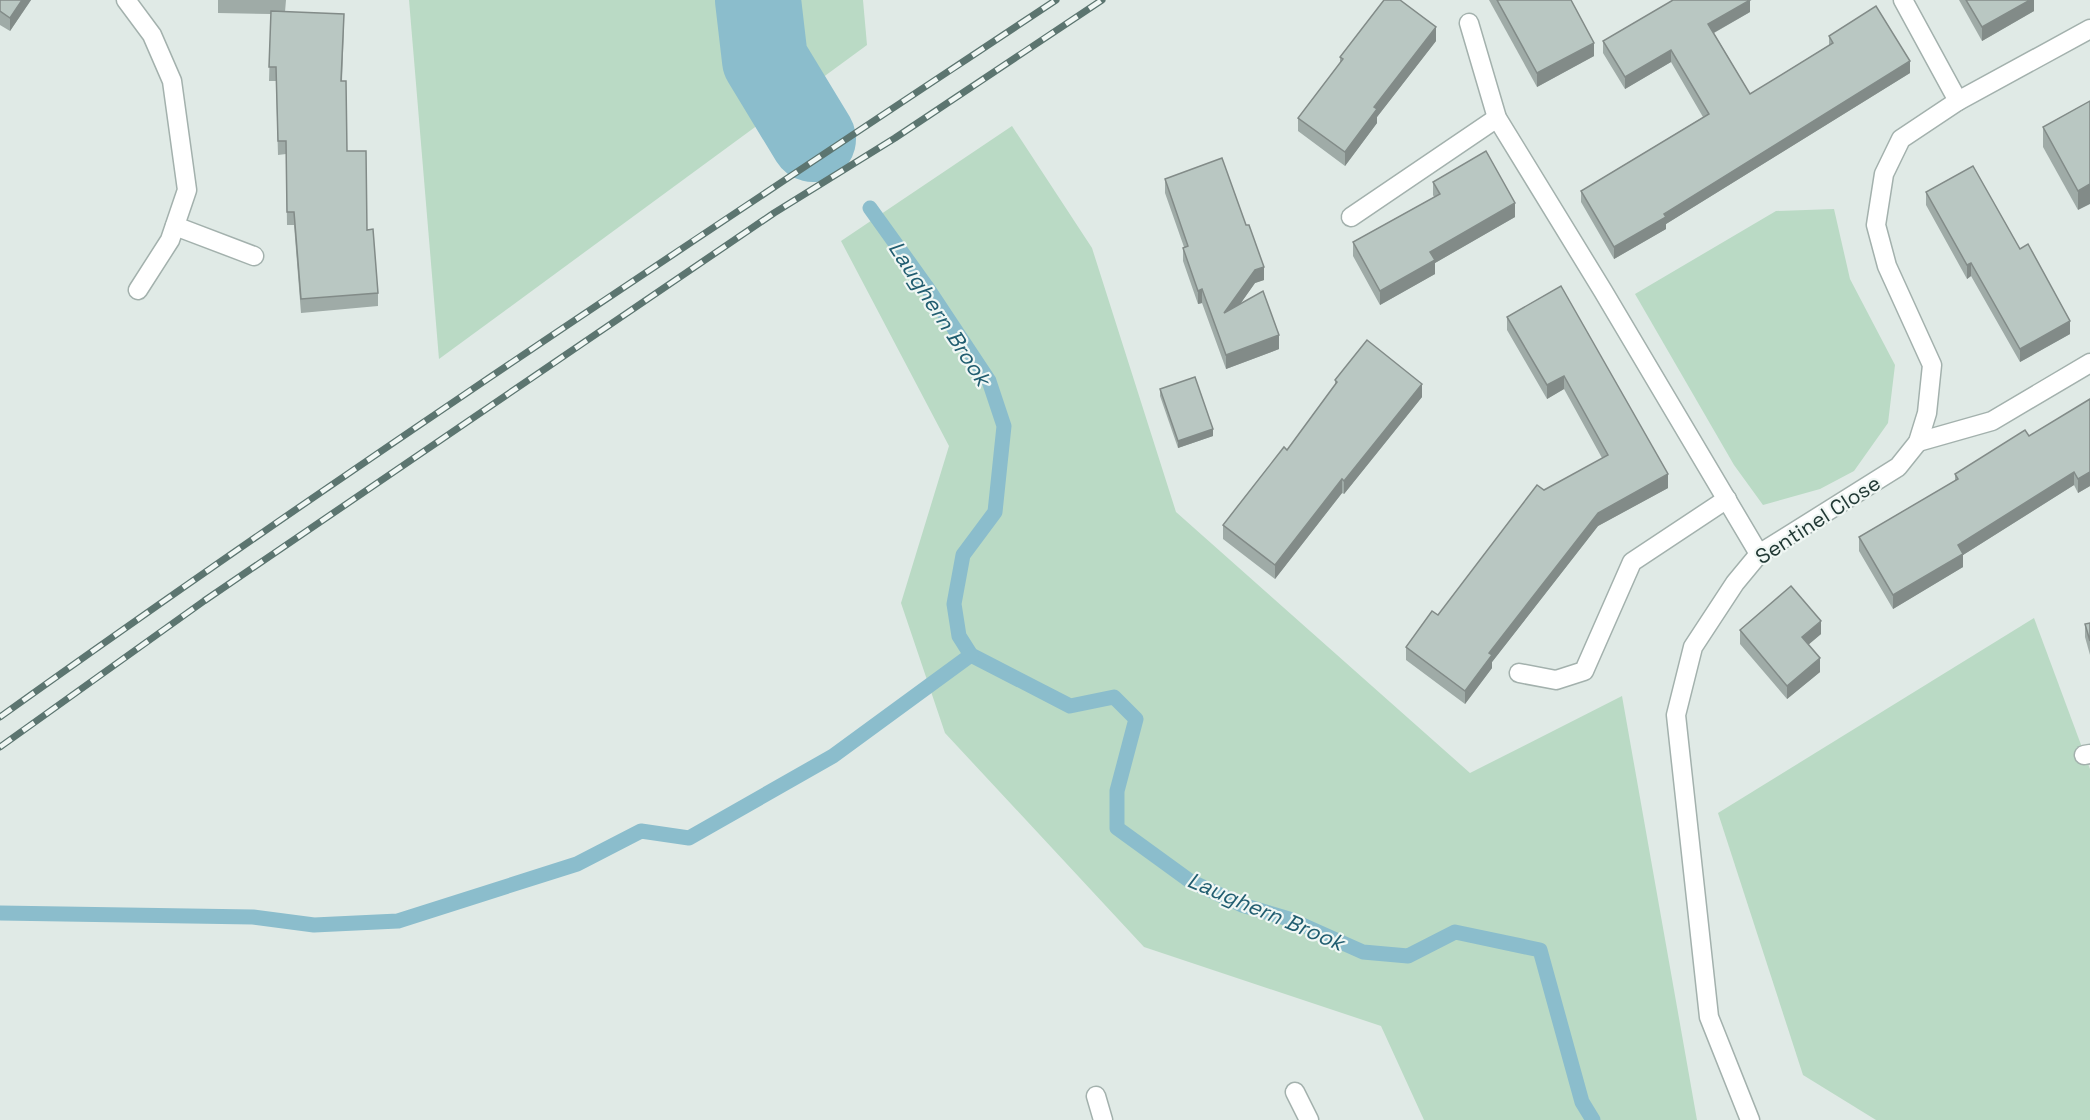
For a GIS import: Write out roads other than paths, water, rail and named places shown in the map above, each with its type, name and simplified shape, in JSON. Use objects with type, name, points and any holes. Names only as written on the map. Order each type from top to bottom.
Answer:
[{"type":"street","points":[[126,0],[152,35],[172,81],[187,190],[170,240],[138,290]]},
{"type":"street","points":[[1903,0],[1958,101]]},
{"type":"street","points":[[1469,23],[1497,118],[1609,300],[1759,554]]},
{"type":"street","name":"Sentinel Close","points":[[1750,1120],[1709,1017],[1676,715],[1693,647],[1735,583],[1759,554],[1804,528],[1898,467],[1917,442],[1927,413],[1932,364],[1887,266],[1876,225],[1884,174],[1901,140],[1958,101],[2090,29]]},
{"type":"street","points":[[1351,217],[1497,118]]},
{"type":"street","points":[[175,226],[254,256]]},
{"type":"street","points":[[1917,442],[1992,421],[2090,363]]},
{"type":"street","points":[[1520,673],[1556,680],[1584,671],[1632,562],[1727,499]]},
{"type":"street","points":[[1294,1092],[1309,1120]]},
{"type":"street","points":[[1096,1096],[1103,1120]]},
{"type":"waterway","name":"Laughern Brook","points":[[758,0],[765,60],[813,139]]},
{"type":"waterway","name":"Laughern Brook","points":[[870,208],[926,286],[989,381],[1004,426],[995,512],[963,555],[954,604],[959,636],[971,655],[1070,706],[1114,697],[1136,719],[1117,791],[1117,828],[1190,881],[1242,905],[1289,919],[1363,952],[1408,956],[1455,932],[1540,950],[1582,1102],[1593,1120]]},
{"type":"waterway","points":[[0,913],[253,917],[314,925],[398,921],[577,864],[641,831],[689,838],[833,756],[971,655]]},
{"type":"railway","points":[[0,717],[393,443],[1056,0]]},
{"type":"railway","points":[[0,747],[204,601],[774,213],[895,138],[1102,0]]}]
